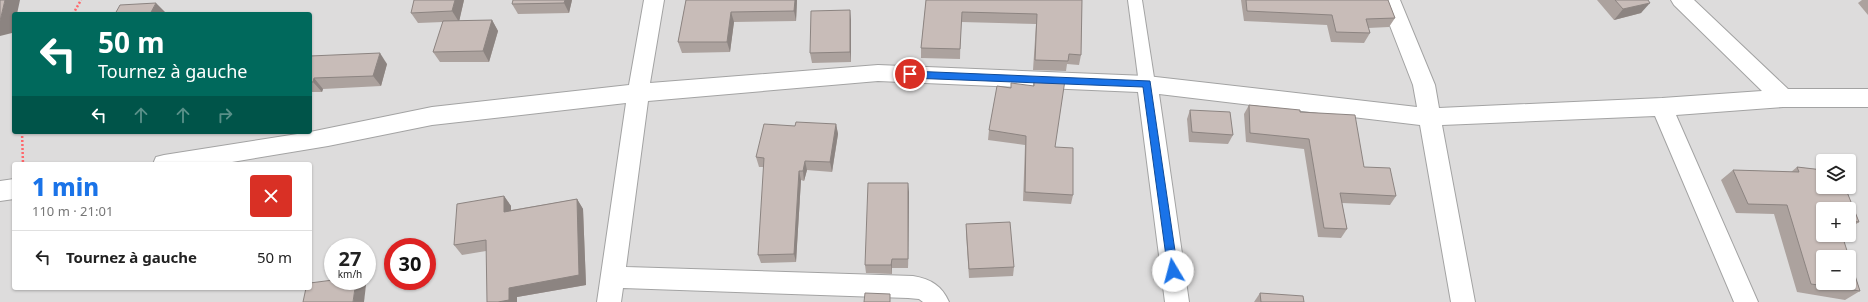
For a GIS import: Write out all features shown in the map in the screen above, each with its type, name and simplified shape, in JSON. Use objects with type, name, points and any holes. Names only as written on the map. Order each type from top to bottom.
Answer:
[{"type":"street","points":[[609,302],[638,93],[654,0]]},
{"type":"street","points":[[1390,0],[1424,85],[1463,302]]},
{"type":"street","points":[[1681,0],[1783,98]]},
{"type":"street","points":[[176,162],[328,137],[432,116],[638,93],[878,73],[1147,84],[1430,116],[1662,108],[1783,98],[1868,98]]},
{"type":"street","points":[[1147,84],[1177,302]]},
{"type":"street","points":[[1662,108],[1746,302]]},
{"type":"street","points":[[0,191],[12,189]]},
{"type":"street","points":[[612,277],[924,288],[933,294],[938,302]]},
{"type":"lane","points":[[1135,0],[1147,84]]},
{"type":"path","points":[[74,12],[81,0]]},
{"type":"path","points":[[22,134],[23,162]]},
{"type":"shaded area","points":[[0,0],[1868,0],[1868,302],[0,302]]},
{"type":"building","points":[[0,0],[5,0],[0,21]]},
{"type":"building","points":[[414,0],[455,0],[452,11],[411,13]]},
{"type":"building","points":[[513,0],[565,0],[564,3],[512,4]]},
{"type":"building","points":[[686,0],[795,0],[794,11],[731,12],[727,42],[678,42]]},
{"type":"building","points":[[926,0],[1082,0],[1081,55],[1069,54],[1068,61],[1035,60],[1037,14],[962,12],[960,49],[921,48]]},
{"type":"building","points":[[1246,0],[1388,0],[1395,18],[1366,19],[1370,33],[1336,32],[1332,15],[1247,11]]},
{"type":"building","points":[[1615,0],[1648,0],[1650,3],[1623,9]]},
{"type":"building","points":[[156,3],[151,12],[116,12],[120,5]]},
{"type":"building","points":[[850,10],[850,52],[810,53],[811,11]]},
{"type":"building","points":[[492,20],[483,51],[433,52],[443,21]]},
{"type":"building","points":[[380,53],[373,76],[314,78],[313,82],[312,56]]},
{"type":"building","points":[[1034,79],[1065,80],[1055,147],[1073,148],[1073,195],[1025,192],[1026,136],[989,130],[997,86],[1011,88],[1011,83],[1034,86]]},
{"type":"building","points":[[1249,105],[1300,110],[1300,112],[1355,115],[1364,167],[1390,168],[1396,196],[1340,193],[1347,229],[1324,228],[1309,139],[1250,133]]},
{"type":"building","points":[[1190,110],[1230,112],[1233,135],[1192,132]]},
{"type":"building","points":[[796,122],[836,124],[830,162],[805,161],[803,171],[799,171],[794,254],[758,255],[764,158],[756,157],[764,124],[795,126]]},
{"type":"building","points":[[1797,167],[1816,169],[1816,194],[1848,194],[1851,202],[1816,202],[1816,242],[1844,242],[1847,250],[1816,250],[1816,285],[1811,284],[1787,205],[1748,204],[1733,170],[1799,172]]},
{"type":"building","points":[[868,183],[908,183],[908,259],[892,259],[891,265],[865,265]]},
{"type":"building","points":[[504,196],[504,212],[577,199],[579,275],[509,288],[509,300],[487,302],[486,240],[454,245],[457,204]]},
{"type":"building","points":[[1856,214],[1859,222],[1856,222]]},
{"type":"building","points":[[1010,222],[1014,267],[969,269],[966,224]]},
{"type":"building","points":[[1856,279],[1860,291],[1853,290],[1856,290]]},
{"type":"building","points":[[324,281],[324,290],[355,290],[353,302],[303,302],[306,290],[312,290],[312,283]]},
{"type":"building","points":[[865,293],[890,294],[890,302],[864,302]]},
{"type":"building","points":[[1260,293],[1303,296],[1304,302],[1261,302]]},
{"type":"route","points":[[910,74],[1147,84],[1173,271]]}]
